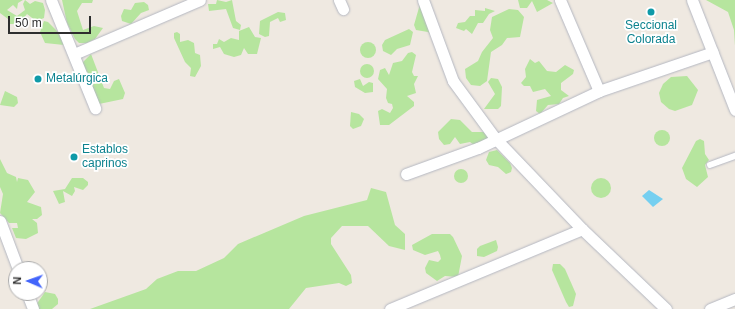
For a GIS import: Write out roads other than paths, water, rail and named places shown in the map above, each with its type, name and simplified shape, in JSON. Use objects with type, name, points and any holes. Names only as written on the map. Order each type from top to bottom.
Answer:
[{"type":"street","points":[[51,0],[74,54],[94,108]]},
{"type":"street","points":[[74,54],[200,0]]},
{"type":"street","points":[[423,0],[453,81],[495,138],[582,229],[666,309]]},
{"type":"street","points":[[560,0],[599,91]]},
{"type":"street","points":[[692,0],[735,110]]},
{"type":"street","points":[[406,174],[478,148],[495,138],[599,91],[713,52]]},
{"type":"street","points":[[0,221],[15,261]]},
{"type":"street","points":[[390,309],[582,229]]},
{"type":"street","points":[[710,309],[735,298]]},
{"type":"lane","points":[[710,164],[735,156]]},
{"type":"water","points":[[649,190],[663,199],[653,207],[642,196]]},
{"type":"place","name":"Seccional Colorada","points":[[651,12]]},
{"type":"place","name":"Metalúrgica","points":[[38,79]]},
{"type":"place","name":"Establos caprinos","points":[[74,157]]}]
